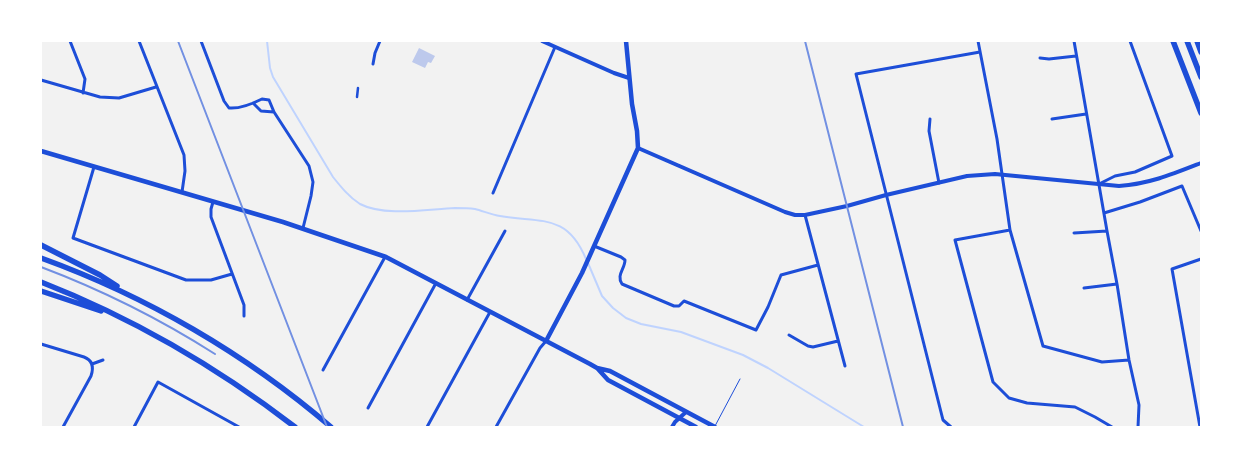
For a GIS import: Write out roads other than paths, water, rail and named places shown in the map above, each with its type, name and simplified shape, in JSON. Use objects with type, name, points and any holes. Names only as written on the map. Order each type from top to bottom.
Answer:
[{"type":"highway","points":[[1173,41],[1201,112]]},
{"type":"highway","points":[[1187,41],[1201,77]]},
{"type":"highway","points":[[1197,41],[1201,52]]},
{"type":"highway","points":[[41,246],[100,275],[131,296]]},
{"type":"highway","points":[[41,258],[81,273],[172,317],[251,366],[296,398],[331,427]]},
{"type":"highway","points":[[41,282],[121,317],[162,338],[253,396],[295,427]]},
{"type":"highway","points":[[41,291],[121,317]]},
{"type":"main road","points":[[546,341],[582,273],[638,148],[626,41]]},
{"type":"main road","points":[[41,151],[303,228],[386,257],[597,368],[610,371],[715,427]]},
{"type":"main road","points":[[597,368],[608,380],[696,427]]},
{"type":"street","points":[[70,41],[84,79],[83,93]]},
{"type":"street","points":[[139,41],[184,155],[185,171],[182,192]]},
{"type":"street","points":[[201,41],[224,101],[229,108],[235,108],[262,99],[269,100],[274,112],[309,166],[313,182],[303,228]]},
{"type":"street","points":[[373,64],[380,41]]},
{"type":"street","points":[[542,41],[629,78]]},
{"type":"street","points":[[978,41],[1003,175],[1010,230],[1043,346],[1102,362],[1129,360]]},
{"type":"street","points":[[1074,41],[1129,360],[1139,405],[1138,427]]},
{"type":"street","points":[[1099,184],[1115,176],[1135,172],[1172,156],[1130,41]]},
{"type":"street","points":[[493,193],[555,47]]},
{"type":"street","points":[[951,427],[943,420],[856,74],[980,52]]},
{"type":"street","points":[[1040,58],[1076,56]]},
{"type":"street","points":[[41,80],[100,97],[119,98],[156,87]]},
{"type":"street","points":[[357,97],[358,88]]},
{"type":"street","points":[[253,103],[261,111],[274,112]]},
{"type":"street","points":[[1052,119],[1086,114]]},
{"type":"street","points":[[930,119],[929,131],[940,183]]},
{"type":"street","points":[[638,148],[795,215],[805,215],[847,206],[967,176],[995,174],[1119,186],[1138,185],[1155,181],[1198,164]]},
{"type":"street","points":[[94,167],[73,238],[186,280],[211,280],[232,274]]},
{"type":"street","points":[[1104,213],[1182,186],[1201,231]]},
{"type":"street","points":[[213,202],[211,217],[244,305],[244,316]]},
{"type":"street","points":[[805,215],[845,366]]},
{"type":"street","points":[[1010,230],[956,240],[993,382],[1009,398],[1027,403],[1075,408],[1112,427]]},
{"type":"street","points":[[467,300],[505,231]]},
{"type":"street","points":[[1074,233],[1107,231]]},
{"type":"street","points":[[594,246],[625,260],[619,276],[622,284],[674,306],[679,306],[684,301],[756,330],[781,275],[818,264]]},
{"type":"street","points":[[323,370],[386,257]]},
{"type":"street","points":[[1200,427],[1172,269],[1201,258]]},
{"type":"street","points":[[368,408],[436,283]]},
{"type":"street","points":[[1084,288],[1117,284]]},
{"type":"street","points":[[427,427],[490,312]]},
{"type":"street","points":[[789,336],[813,347],[838,341]]},
{"type":"street","points":[[496,427],[540,348],[546,341]]},
{"type":"street","points":[[41,344],[84,356],[92,364],[91,376],[63,427]]},
{"type":"street","points":[[92,364],[102,360]]},
{"type":"street","points":[[134,427],[158,382],[239,427]]},
{"type":"street","points":[[672,427],[686,412]]},
{"type":"lane","points":[[715,427],[740,379]]},
{"type":"waterway","points":[[267,41],[273,77],[333,177],[360,204],[370,208],[394,211],[470,208],[497,215],[551,223],[561,227],[570,234],[579,244],[586,259]]},
{"type":"waterway","points":[[588,263],[602,296],[626,318],[641,324],[681,332],[743,355],[768,368],[864,427]]},
{"type":"railway","points":[[178,41],[327,427]]},
{"type":"railway","points":[[805,41],[903,427]]},
{"type":"railway","points":[[41,267],[86,285],[130,306],[215,354]]}]
